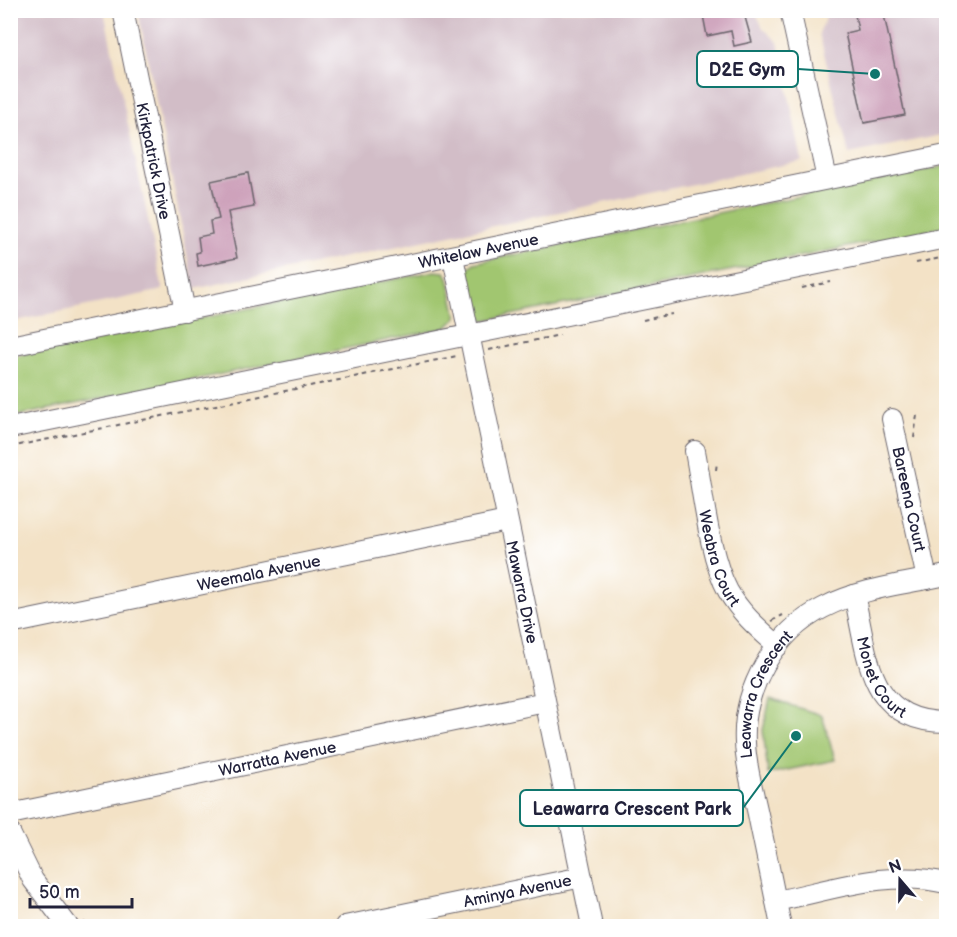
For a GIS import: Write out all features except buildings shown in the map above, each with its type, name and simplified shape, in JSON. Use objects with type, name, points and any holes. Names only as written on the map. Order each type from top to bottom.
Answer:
[{"type":"street","name":"Kirkpatrick Drive","points":[[123,10],[185,311]]},
{"type":"street","points":[[790,10],[827,179]]},
{"type":"street","name":"Whitelaw Avenue","points":[[10,346],[946,155]]},
{"type":"street","points":[[10,428],[471,344],[946,238]]},
{"type":"street","name":"Mawarra Drive","points":[[453,257],[592,927]]},
{"type":"street","name":"Bareena Court","points":[[892,419],[937,577]]},
{"type":"street","name":"Weabra Court","points":[[695,451],[717,561],[724,584],[748,619],[778,646]]},
{"type":"street","name":"Weemala Avenue","points":[[10,624],[507,521]]},
{"type":"street","name":"Leawarra Crescent","points":[[781,927],[749,773],[745,740],[746,717],[752,693],[764,666],[778,646],[798,625],[824,607],[854,596],[937,577]]},
{"type":"street","name":"Monet Court","points":[[854,596],[877,688],[888,700],[906,713],[946,722]]},
{"type":"street","name":"Warratta Avenue","points":[[13,809],[545,702]]},
{"type":"street","points":[[10,833],[33,880],[68,927]]},
{"type":"street","name":"Aminya Avenue","points":[[345,927],[582,877]]},
{"type":"street","points":[[776,901],[895,877],[919,878],[946,883]]},
{"type":"path","points":[[916,263],[946,257]]},
{"type":"path","points":[[802,288],[831,282]]},
{"type":"path","points":[[643,320],[672,314]]},
{"type":"path","points":[[10,447],[471,344],[560,335]]},
{"type":"path","points":[[716,475],[717,462]]},
{"type":"path","points":[[770,622],[788,612],[798,625]]},
{"type":"path","points":[[10,778],[13,809]]},
{"type":"shaded area","points":[[11,10],[104,11],[163,290],[11,322]]},
{"type":"shaded area","points":[[138,11],[755,11],[763,28],[778,42],[802,161],[194,289]]},
{"type":"shaded area","points":[[829,11],[946,11],[946,134],[849,154],[819,33]]},
{"type":"green space","points":[[946,166],[946,227],[486,320],[474,314],[465,272],[474,263]]},
{"type":"green space","points":[[435,271],[444,272],[448,277],[457,317],[446,328],[11,417],[11,359],[19,355]]},
{"type":"green space","points":[[770,699],[822,715],[835,760],[768,774],[763,730]]},
{"type":"place","name":"D2E Gym","points":[[875,74]]},
{"type":"place","name":"Leawarra Crescent Park","points":[[796,736]]}]
